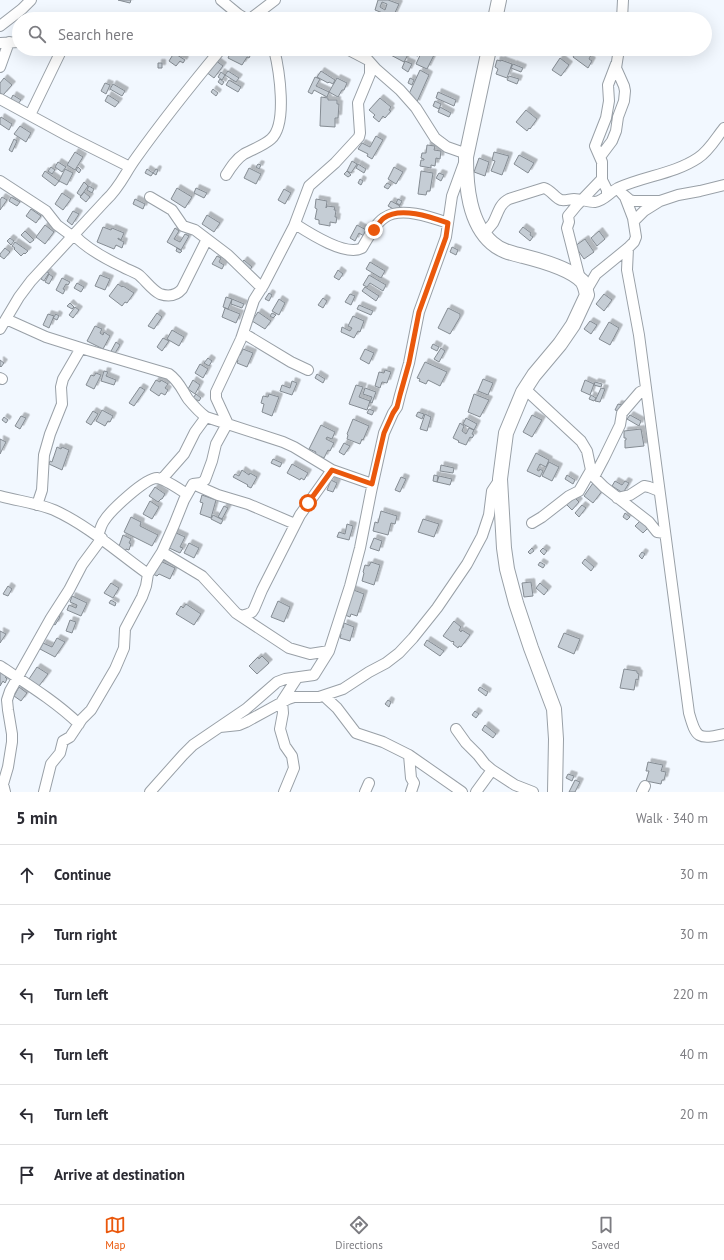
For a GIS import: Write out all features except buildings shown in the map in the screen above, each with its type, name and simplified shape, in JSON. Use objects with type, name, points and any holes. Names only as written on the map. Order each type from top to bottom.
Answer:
[{"type":"street","points":[[18,12],[31,0]]},
{"type":"street","points":[[221,0],[236,12]]},
{"type":"street","points":[[259,12],[275,0]]},
{"type":"street","points":[[496,12],[499,0]]},
{"type":"street","points":[[622,12],[623,0]]},
{"type":"street","points":[[0,26],[12,17]]},
{"type":"street","points":[[0,67],[9,42]]},
{"type":"street","points":[[30,115],[59,56]]},
{"type":"street","points":[[0,329],[19,297],[31,281],[114,193],[130,167],[215,56]]},
{"type":"street","points":[[226,175],[243,155],[263,145],[272,138],[277,130],[282,99],[276,56]]},
{"type":"street","points":[[362,56],[381,74],[394,83],[416,108],[435,138],[447,147],[467,155]]},
{"type":"street","points":[[150,792],[193,745],[246,709],[277,682],[285,679],[314,675],[328,651],[360,551],[372,484],[384,433],[397,407],[409,363],[419,312],[446,237],[452,196],[467,155],[488,56]]},
{"type":"street","points":[[607,196],[607,190],[602,182],[603,165],[595,146],[606,118],[609,101],[608,85],[618,56]]},
{"type":"street","points":[[227,424],[216,398],[216,392],[243,333],[254,300],[262,288],[294,224],[309,186],[335,164],[359,137],[358,103],[370,74],[370,63]]},
{"type":"street","points":[[600,157],[612,141],[624,101],[624,86],[616,70],[616,64]]},
{"type":"street","points":[[0,99],[130,167]]},
{"type":"street","points":[[484,233],[492,224],[501,205],[509,199],[544,188],[561,200],[573,199],[595,202],[602,200],[607,196],[621,192],[646,177],[675,169],[698,158],[705,152],[724,128]]},
{"type":"street","points":[[467,155],[466,175],[472,210],[479,226],[491,242],[501,250],[540,261],[565,271],[583,285]]},
{"type":"street","points":[[555,792],[556,739],[554,709],[516,603],[508,569],[504,548],[500,479],[506,433],[517,405],[534,375],[560,344],[573,325],[587,295],[567,228],[569,215],[602,179]]},
{"type":"street","points":[[0,181],[46,211],[57,224],[87,247],[138,274],[154,290],[167,295],[175,296],[179,294],[207,240]]},
{"type":"street","points":[[621,192],[630,200],[634,201],[661,200],[724,185]]},
{"type":"street","points":[[583,285],[634,242],[636,237],[634,221],[621,192]]},
{"type":"street","points":[[150,197],[172,210],[183,226],[195,230],[228,255],[262,288]]},
{"type":"street","points":[[634,221],[644,211],[661,200]]},
{"type":"street","points":[[294,224],[310,234],[334,245],[350,250],[358,250],[362,248],[382,219],[392,214],[401,212],[428,217],[448,223]]},
{"type":"street","points":[[628,248],[627,270],[639,335],[689,713],[694,731],[698,735],[709,738],[724,734]]},
{"type":"street","points":[[6,319],[46,336],[81,348],[169,374],[178,382],[200,413],[206,417],[283,442],[332,470],[372,484]]},
{"type":"street","points":[[243,333],[291,362],[308,370]]},
{"type":"street","points":[[37,505],[42,490],[44,455],[50,434],[62,404],[61,387],[63,379],[81,348]]},
{"type":"street","points":[[525,389],[582,441],[587,451],[592,473],[604,487],[649,522],[657,532],[665,533]]},
{"type":"street","points":[[532,523],[569,496],[579,491],[604,458],[620,425],[622,412],[640,392],[646,389]]},
{"type":"street","points":[[162,479],[184,454],[195,432],[206,417]]},
{"type":"street","points":[[44,792],[51,764],[60,753],[64,740],[70,737],[91,710],[114,669],[124,648],[125,630],[128,621],[138,607],[146,586],[148,574],[162,552],[187,494],[194,484],[201,483],[205,480],[216,444],[227,424]]},
{"type":"street","points":[[241,616],[252,612],[254,609],[300,515],[332,470]]},
{"type":"street","points":[[5,792],[3,784],[8,767],[12,734],[7,700],[10,691],[51,618],[100,537],[104,521],[117,505],[149,480],[156,478],[162,479],[187,494]]},
{"type":"street","points":[[220,726],[239,726],[259,716],[282,701],[294,697],[319,698],[343,689],[386,663],[399,653],[437,608],[467,564],[482,536],[489,515],[492,491],[500,479]]},
{"type":"street","points":[[194,484],[218,495],[248,504],[295,524]]},
{"type":"street","points":[[617,498],[630,495],[644,486],[659,491]]},
{"type":"street","points":[[0,496],[55,511],[100,537],[129,561],[148,574]]},
{"type":"street","points":[[162,552],[202,576],[230,608],[294,650],[310,654],[328,651]]},
{"type":"street","points":[[0,666],[60,706],[79,724]]},
{"type":"street","points":[[284,792],[294,768],[292,756],[285,746],[280,729],[283,713],[282,701],[297,678]]},
{"type":"street","points":[[324,696],[337,708],[356,733],[383,742],[409,755],[462,792]]},
{"type":"street","points":[[456,729],[466,743],[492,770],[515,784],[533,792]]},
{"type":"street","points":[[409,755],[411,778],[414,783],[411,792]]},
{"type":"street","points":[[476,792],[492,770]]},
{"type":"route","points":[[308,503],[332,470],[372,484],[384,433],[397,407],[409,363],[419,312],[446,237],[448,223],[428,217],[401,212],[385,217],[374,230]]}]
